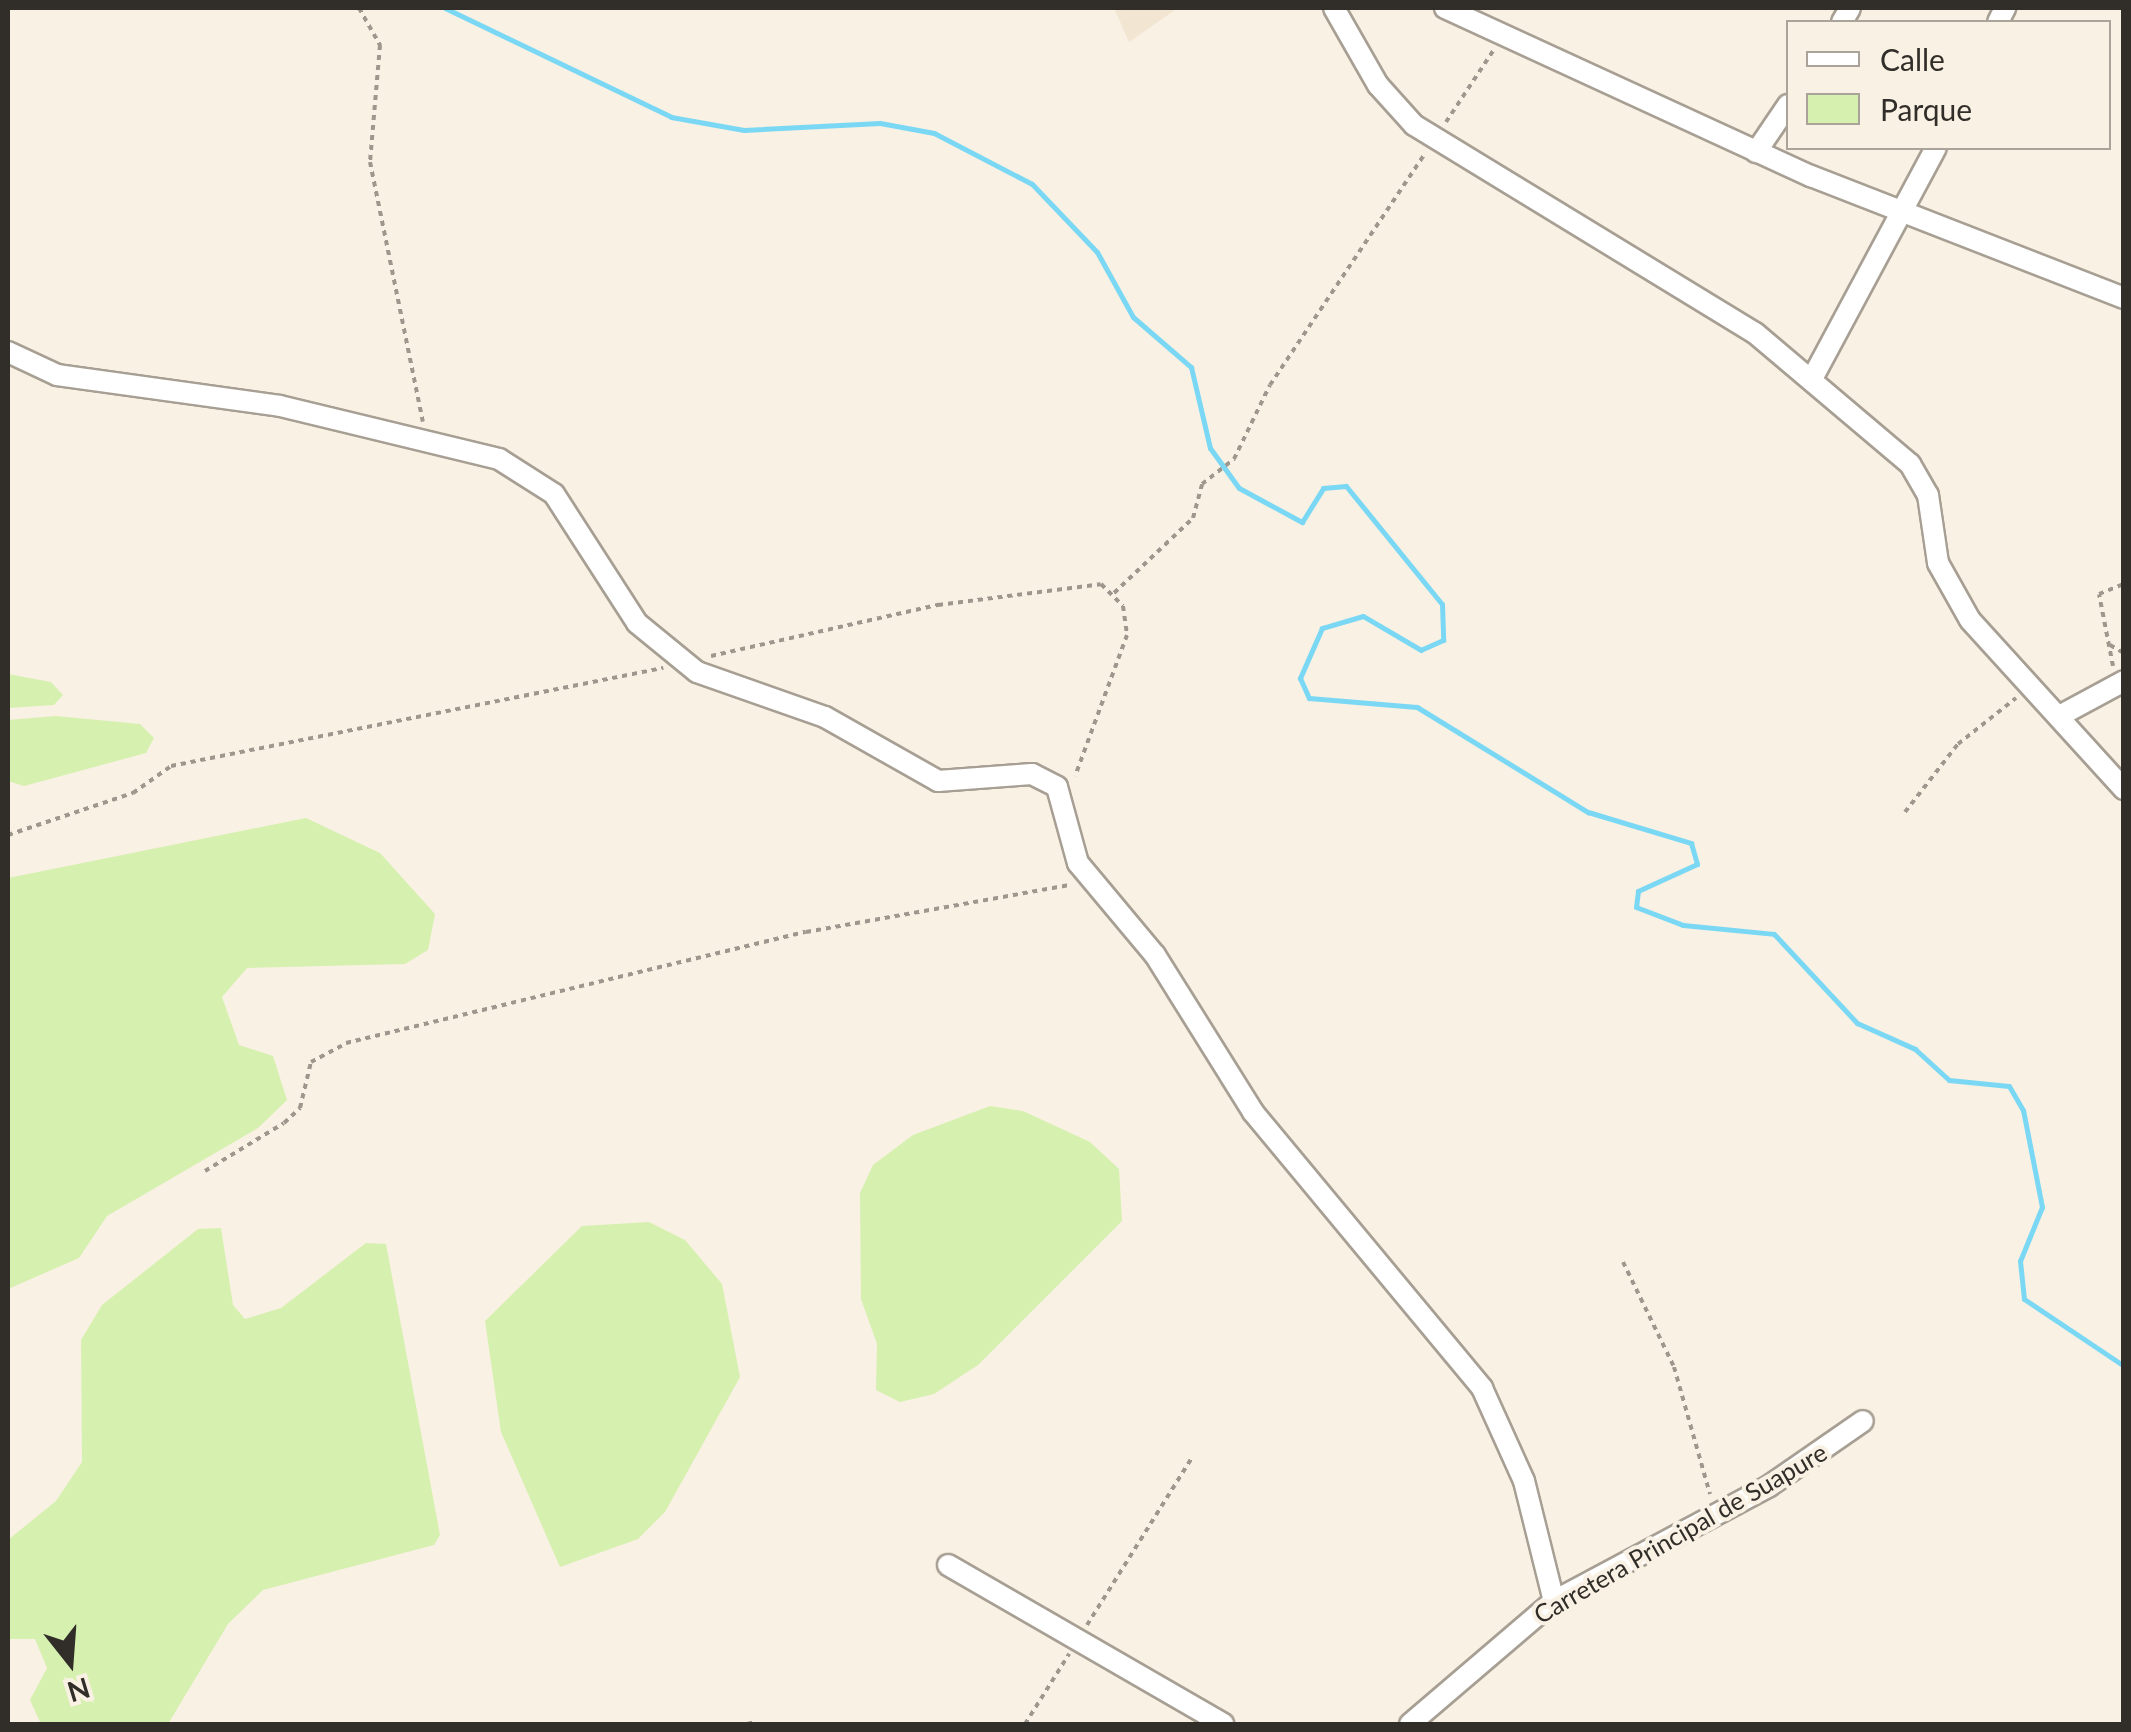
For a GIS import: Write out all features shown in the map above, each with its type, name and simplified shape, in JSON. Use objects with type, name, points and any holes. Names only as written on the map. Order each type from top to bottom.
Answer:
[{"type":"street","points":[[1334,8],[1378,85],[1434,140],[1700,298],[1813,377],[1922,477],[1951,590],[2124,788]]},
{"type":"street","points":[[1445,8],[1477,14],[1502,36],[1756,152],[1900,213],[2124,298]]},
{"type":"street","points":[[1756,152],[1786,108]]},
{"type":"street","points":[[1813,377],[1935,150]]},
{"type":"street","points":[[8,352],[56,374],[435,438],[540,480],[637,623],[683,663],[825,717],[938,781],[1032,774],[1057,787],[1078,863],[1155,955],[1274,1140],[1482,1388],[1524,1481],[1554,1601]]},
{"type":"street","points":[[2063,714],[2116,685]]},
{"type":"street","name":"Carretera Principal de Suapure","points":[[1410,1724],[1554,1601],[1720,1512],[1862,1422]]},
{"type":"street","points":[[948,1565],[1224,1724]]},
{"type":"path","points":[[360,8],[380,45],[370,162],[410,386],[435,438]]},
{"type":"path","points":[[1114,592],[1193,518],[1202,484],[1234,459],[1263,397],[1502,36]]},
{"type":"path","points":[[8,834],[133,792],[172,766],[1038,587],[1088,582],[1114,592],[1127,618],[1122,662],[1064,804]]},
{"type":"path","points":[[2116,685],[2099,594],[2124,584]]},
{"type":"path","points":[[2110,646],[2124,653]]},
{"type":"path","points":[[1905,812],[1958,744],[2037,684]]},
{"type":"path","points":[[204,1171],[284,1123],[300,1108],[310,1062],[346,1043],[806,932],[1092,882]]},
{"type":"path","points":[[1622,1262],[1669,1354],[1696,1462],[1720,1512]]},
{"type":"path","points":[[1025,1724],[1194,1456]]},
{"type":"path","points":[[747,1724],[756,1722]]},
{"type":"shaded area","points":[[1114,8],[1178,8],[1129,42]]},
{"type":"green space","points":[[8,674],[51,682],[63,695],[54,705],[8,708]]},
{"type":"green space","points":[[56,716],[140,724],[154,738],[146,753],[24,786],[8,781],[8,720]]},
{"type":"green space","points":[[306,818],[380,853],[435,914],[428,950],[405,964],[247,968],[222,997],[239,1045],[273,1056],[287,1100],[258,1128],[107,1216],[79,1258],[8,1289],[8,878]]},
{"type":"green space","points":[[990,1106],[1023,1111],[1090,1142],[1119,1169],[1122,1221],[978,1365],[934,1394],[900,1402],[876,1390],[877,1344],[861,1299],[860,1193],[873,1165],[913,1135]]},
{"type":"green space","points":[[649,1222],[685,1240],[722,1284],[740,1377],[665,1512],[638,1539],[560,1567],[501,1432],[485,1321],[582,1226]]},
{"type":"green space","points":[[221,1228],[233,1305],[245,1319],[281,1308],[366,1243],[386,1244],[440,1535],[434,1545],[263,1590],[228,1624],[168,1724],[41,1724],[30,1700],[47,1668],[35,1639],[8,1639],[8,1540],[56,1501],[82,1462],[81,1340],[102,1305],[198,1229]]},
{"type":"waterway","points":[[445,8],[671,117],[744,130],[880,123],[934,133],[1032,184],[1097,252],[1133,317],[1191,367],[1210,448],[1239,488],[1302,522],[1323,488],[1346,486],[1442,604],[1443,640],[1421,650],[1363,616],[1322,628],[1300,678],[1309,698],[1417,707],[1588,812],[1691,843],[1697,864],[1638,891],[1636,907],[1683,925],[1774,934],[1857,1023],[1915,1049],[1949,1080],[2009,1086],[2023,1110],[2042,1207],[2020,1261],[2024,1299],[2124,1366]]}]
